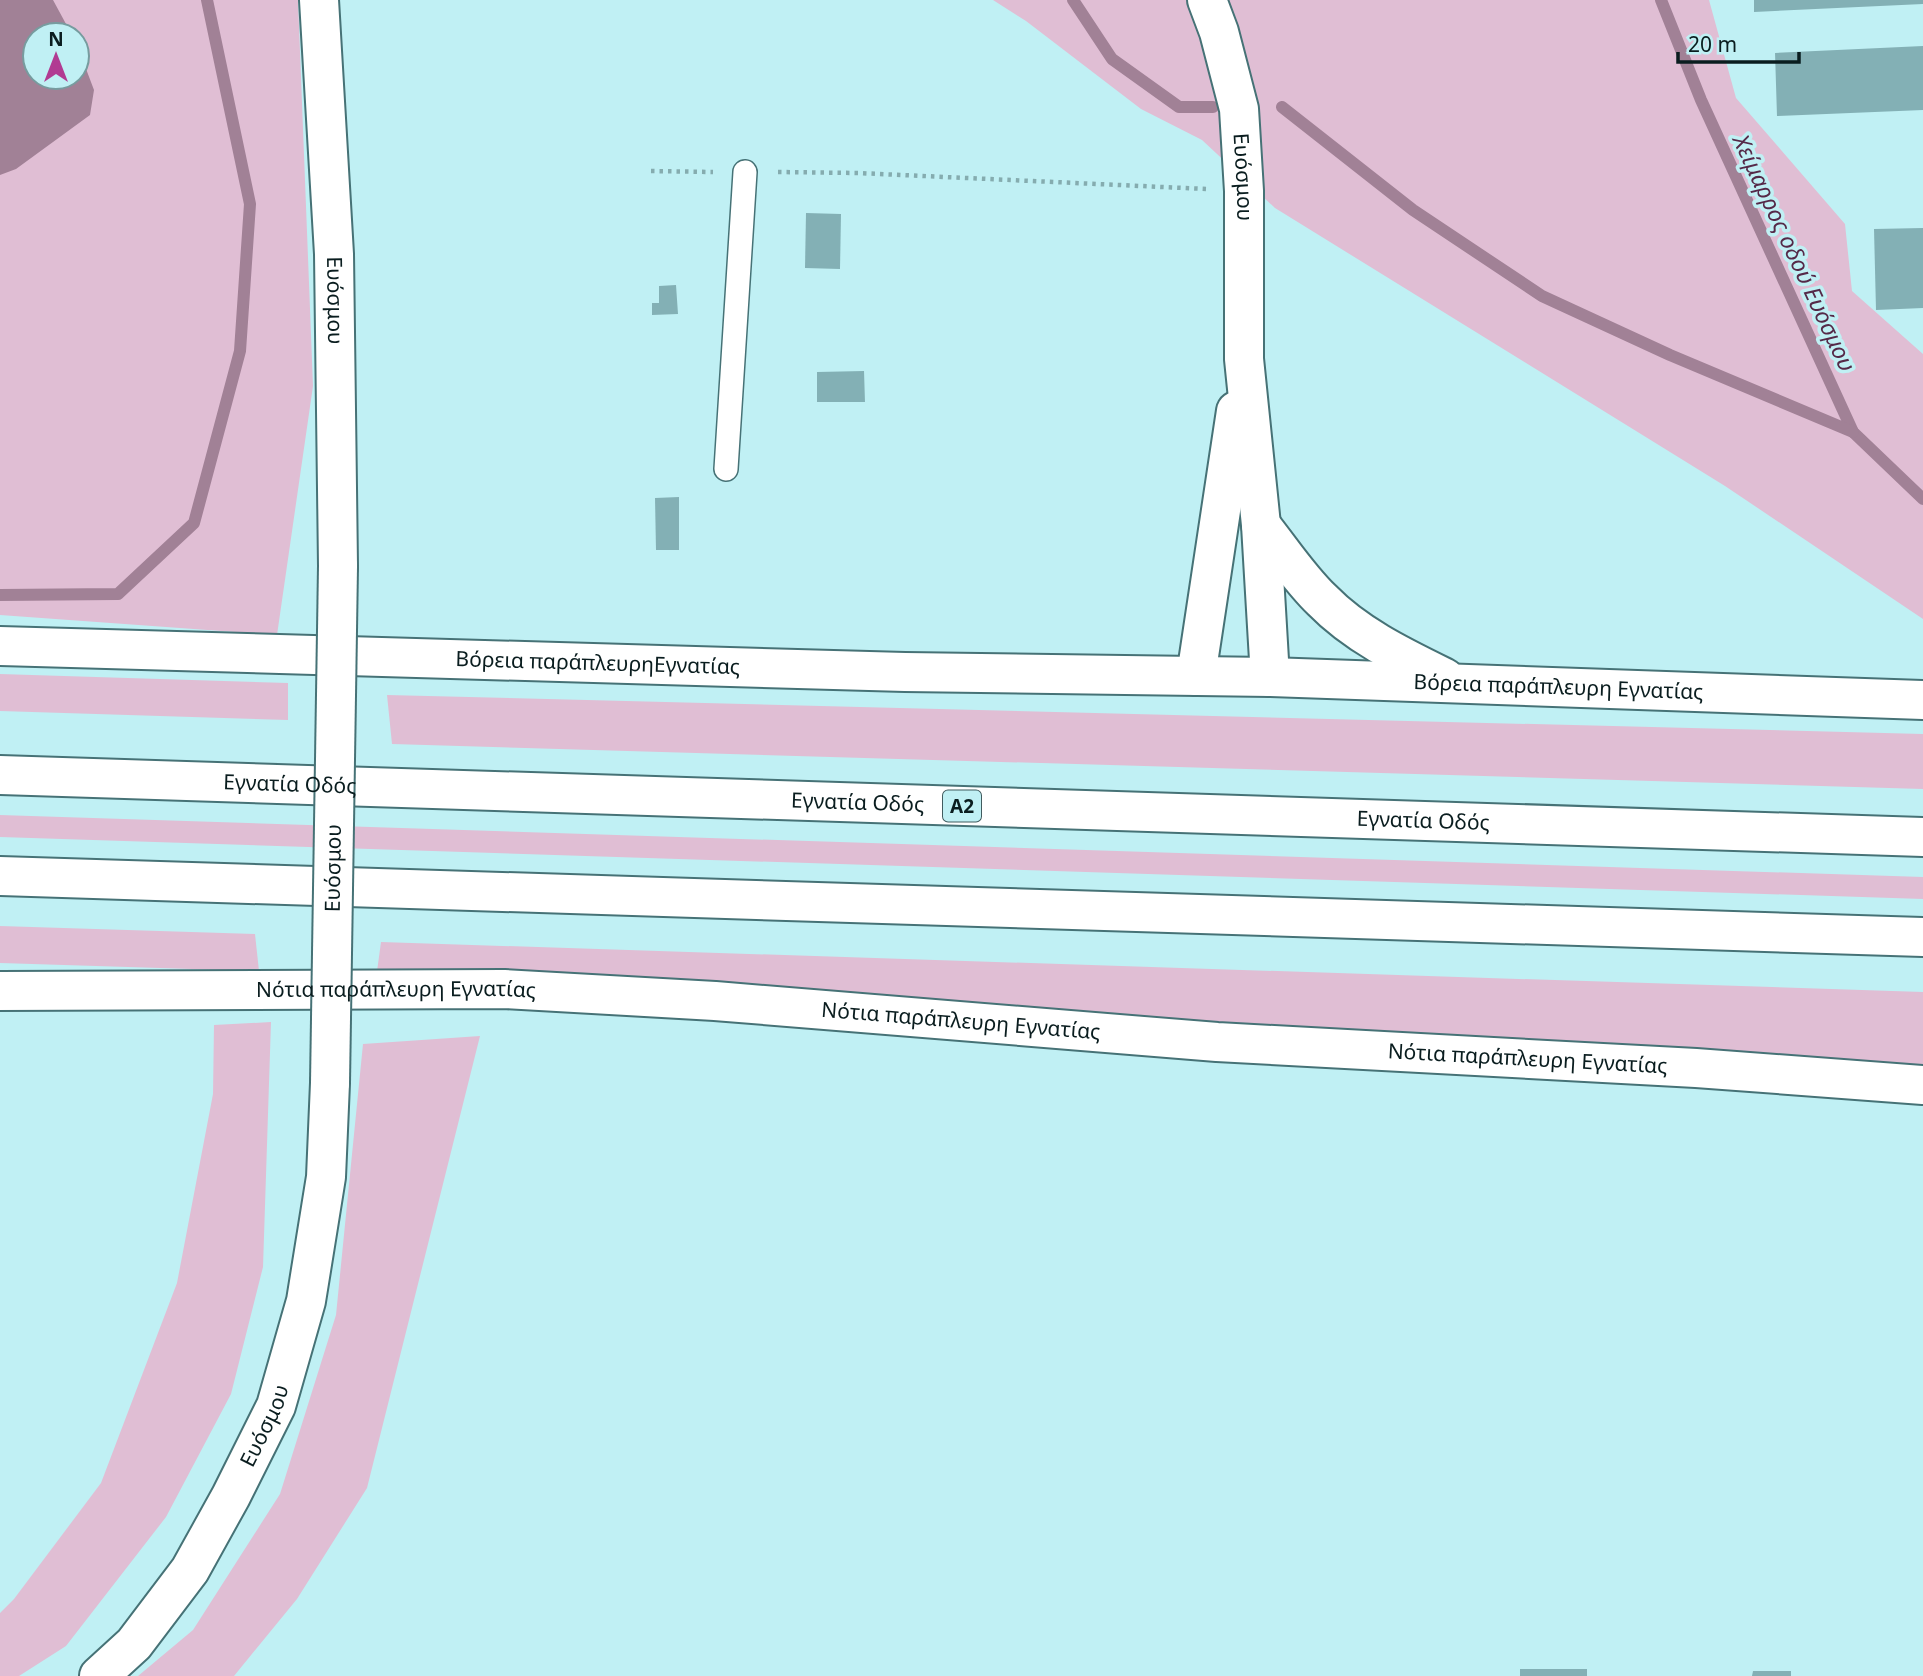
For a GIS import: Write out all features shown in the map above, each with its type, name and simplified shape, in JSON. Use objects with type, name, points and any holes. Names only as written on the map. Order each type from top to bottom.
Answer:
[{"type":"main road","name":"Ευόσμου","points":[[99,1676],[134,1644],[190,1570],[276,1406],[306,1301],[326,1177],[330,1083],[338,566],[334,254],[319,0]]},
{"type":"main road","name":"Ευόσμου","points":[[1207,0],[1219,32],[1239,109],[1244,191],[1244,359]]},
{"type":"main road","points":[[1244,359],[1262,525],[1270,677]]},
{"type":"main road","points":[[1196,676],[1244,359]]},
{"type":"main road","points":[[1262,525],[1298,574],[1322,601],[1349,624],[1416,664],[1453,682]]},
{"type":"main road","name":"Βόρεια παράπλευρηΕγνατίας","points":[[0,646],[905,672],[1196,676]]},
{"type":"main road","name":"Βόρεια παράπλευρη Εγνατίας","points":[[1196,676],[1453,682],[1923,700]]},
{"type":"main road","name":"Εγνατία Οδός","points":[[0,775],[1923,837]]},
{"type":"main road","points":[[0,876],[1923,937]]},
{"type":"main road","name":"Νότια παράπλευρη Εγνατίας","points":[[0,991],[504,989],[716,1001],[1217,1042],[1696,1068],[1923,1085]]},
{"type":"lane","points":[[726,469],[745,172]]},
{"type":"path","points":[[651,171],[858,173],[1244,191]]},
{"type":"shaded area","points":[[0,0],[298,0],[313,386],[277,635],[0,615]]},
{"type":"shaded area","points":[[0,0],[53,0],[64,21],[21,21],[21,91],[91,91],[91,82],[94,90],[90,115],[16,169],[0,175]]},
{"type":"shaded area","points":[[993,0],[1709,0],[1736,98],[1845,224],[1852,291],[1923,354],[1923,619],[1725,486],[1275,208],[1202,140],[1141,109],[1026,21]]},
{"type":"shaded area","points":[[0,674],[288,683],[288,720],[0,711]]},
{"type":"shaded area","points":[[387,695],[1923,734],[1923,789],[392,744]]},
{"type":"shaded area","points":[[0,815],[1923,877],[1923,899],[0,837]]},
{"type":"shaded area","points":[[0,926],[255,934],[259,971],[0,963]]},
{"type":"shaded area","points":[[381,942],[1923,992],[1923,1065],[1658,1057],[375,986]]},
{"type":"shaded area","points":[[271,1022],[263,1267],[231,1394],[166,1517],[66,1646],[19,1676],[0,1676],[0,1613],[14,1599],[101,1483],[177,1283],[213,1094],[214,1025]]},
{"type":"shaded area","points":[[480,1036],[367,1488],[297,1599],[234,1676],[138,1676],[193,1630],[280,1494],[336,1315],[363,1044]]},
{"type":"building","points":[[1754,0],[1923,0],[1923,4],[1754,12]]},
{"type":"building","points":[[1923,46],[1923,110],[1777,116],[1775,53]]},
{"type":"building","points":[[806,213],[841,214],[840,269],[805,268]]},
{"type":"building","points":[[1923,228],[1923,308],[1876,310],[1874,229]]},
{"type":"building","points":[[676,285],[678,314],[652,315],[652,303],[659,303],[659,286]]},
{"type":"building","points":[[864,371],[865,402],[817,402],[817,372]]},
{"type":"building","points":[[679,497],[679,550],[656,550],[655,498]]},
{"type":"building","points":[[1520,1669],[1587,1669],[1587,1676],[1520,1676]]},
{"type":"building","points":[[1753,1671],[1791,1671],[1791,1676],[1752,1676]]},
{"type":"waterway","name":"Χείμαρρος οδού Ευόσμου","points":[[0,595],[118,594],[194,523],[240,351],[250,204],[207,0]]},
{"type":"waterway","name":"Χείμαρρος οδού Ευόσμου","points":[[1073,0],[1112,59],[1179,107],[1213,107]]},
{"type":"waterway","name":"Χείμαρρος οδού Ευόσμου","points":[[1661,0],[1701,100],[1853,432],[1923,499]]},
{"type":"waterway","points":[[1282,107],[1413,210],[1542,296],[1670,355],[1853,432]]}]
